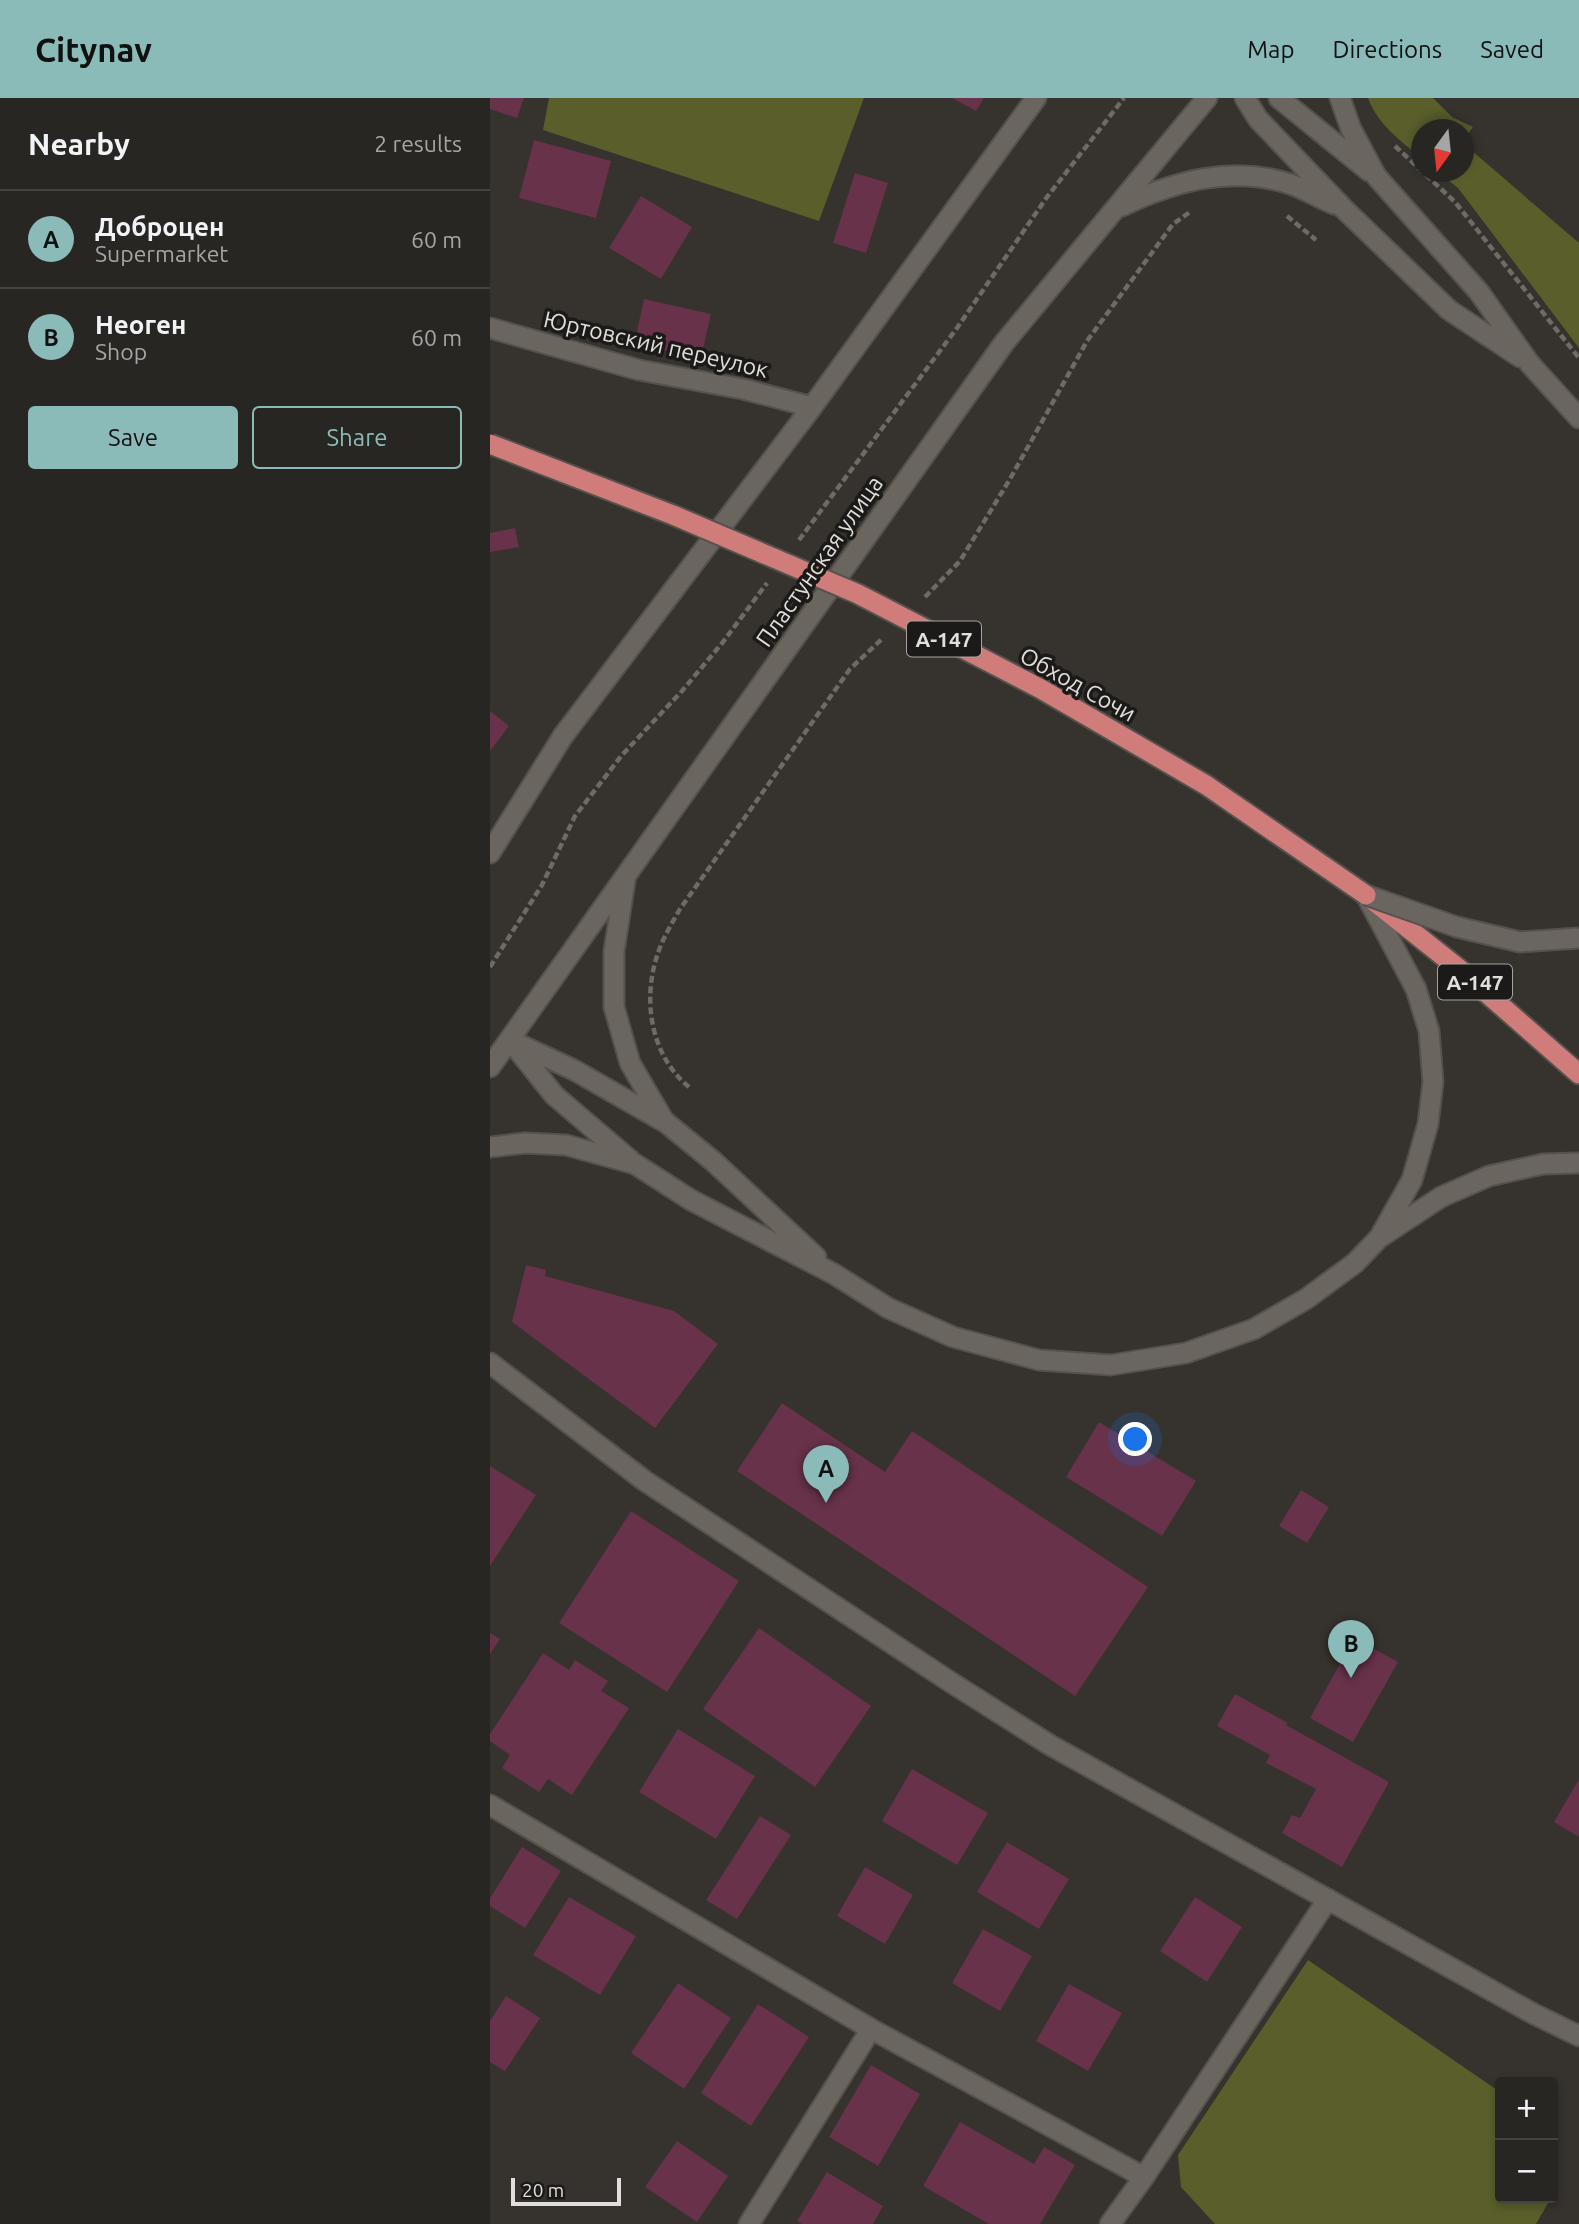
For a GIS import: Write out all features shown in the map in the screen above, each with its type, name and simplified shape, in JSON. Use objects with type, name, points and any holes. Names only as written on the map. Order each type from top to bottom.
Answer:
[{"type":"highway","name":"Обход Сочи","points":[[490,443],[673,515],[859,594],[1041,689],[1206,785],[1366,895],[1458,968],[1579,1074]]},
{"type":"main road","points":[[490,853],[563,736],[813,407],[1036,98]]},
{"type":"main road","name":"Пластунская улица","points":[[490,1068],[1004,343],[1207,98]]},
{"type":"main road","points":[[1245,98],[1258,118],[1344,209],[1449,310],[1530,364]]},
{"type":"main road","points":[[1279,98],[1376,176],[1479,292],[1530,364],[1579,418]]},
{"type":"main road","points":[[1340,98],[1351,129],[1376,176]]},
{"type":"main road","points":[[1116,209],[1176,184],[1212,176],[1252,176],[1290,184],[1344,209]]},
{"type":"main road","name":"Юртовский переулок","points":[[490,328],[639,370],[743,388],[813,407]]},
{"type":"main road","name":"А-147","points":[[626,874],[614,951],[614,1007],[630,1063],[664,1121]]},
{"type":"main road","name":"А-147","points":[[1366,895],[1457,927],[1520,942],[1579,938]]},
{"type":"main road","name":"А-147","points":[[510,1040],[554,1095],[635,1164],[691,1200],[834,1274],[888,1308],[953,1337],[1039,1360],[1111,1365],[1186,1353],[1254,1329],[1306,1299],[1355,1264],[1379,1238],[1412,1180],[1428,1124],[1433,1082],[1429,1031],[1416,989],[1366,895]]},
{"type":"main road","name":"А-147","points":[[510,1040],[574,1070],[664,1121],[713,1161],[834,1274]]},
{"type":"main road","name":"А-147","points":[[490,1147],[525,1143],[566,1145],[635,1164]]},
{"type":"main road","name":"А-147","points":[[1379,1238],[1441,1197],[1489,1176],[1543,1164],[1579,1163]]},
{"type":"main road","points":[[490,1363],[645,1481],[952,1684],[1050,1745],[1534,2014],[1579,2036]]},
{"type":"main road","points":[[490,1805],[871,2029],[1144,2177]]},
{"type":"main road","points":[[1110,2224],[1328,1899]]},
{"type":"main road","points":[[749,2224],[871,2029]]},
{"type":"path","points":[[798,541],[957,328],[1047,197],[1124,98]]},
{"type":"path","points":[[1399,151],[1455,202],[1579,358]]},
{"type":"path","points":[[923,598],[960,561],[1095,331],[1173,224],[1201,209]]},
{"type":"path","points":[[1284,214],[1316,240]]},
{"type":"path","points":[[490,967],[542,885],[575,816],[622,755],[723,642],[773,575]]},
{"type":"path","points":[[689,1087],[674,1075],[663,1055],[650,1014],[649,986],[658,951],[680,909],[850,669],[887,634]]},
{"type":"green space","points":[[549,98],[864,98],[819,221],[543,130]]},
{"type":"green space","points":[[1368,98],[1433,98],[1456,119],[1411,119],[1411,149],[1384,124]]},
{"type":"green space","points":[[1474,153],[1579,243],[1579,348],[1458,188],[1450,182],[1474,182]]},
{"type":"green space","points":[[1308,1960],[1495,2089],[1495,2203],[1548,2203],[1536,2224],[1215,2224],[1181,2187],[1178,2155]]},
{"type":"building","points":[[490,98],[524,98],[517,118],[490,109]]},
{"type":"building","points":[[952,98],[984,98],[976,111]]},
{"type":"building","points":[[534,140],[611,161],[596,218],[519,198]]},
{"type":"building","points":[[855,173],[888,183],[866,253],[833,243]]},
{"type":"building","points":[[641,196],[692,227],[661,279],[609,248]]},
{"type":"building","points":[[644,299],[711,314],[701,358],[634,344]]},
{"type":"building","points":[[515,528],[519,547],[490,552],[490,533]]},
{"type":"building","points":[[490,711],[509,726],[490,751]]},
{"type":"building","points":[[526,1265],[546,1270],[545,1276],[674,1311],[718,1344],[655,1428],[512,1322]]},
{"type":"building","points":[[782,1403],[885,1472],[912,1431],[1148,1587],[1075,1696],[737,1471]]},
{"type":"building","points":[[1099,1422],[1196,1481],[1162,1536],[1066,1477]]},
{"type":"building","points":[[490,1466],[536,1495],[490,1566]]},
{"type":"building","points":[[1301,1490],[1329,1507],[1307,1543],[1279,1526]]},
{"type":"building","points":[[631,1511],[739,1581],[667,1692],[559,1623]]},
{"type":"building","points":[[759,1628],[871,1706],[815,1787],[703,1709]]},
{"type":"building","points":[[490,1633],[500,1639],[490,1654]]},
{"type":"building","points":[[1354,1638],[1398,1662],[1353,1742],[1310,1718]]},
{"type":"building","points":[[543,1653],[569,1670],[575,1660],[608,1681],[601,1691],[629,1708],[572,1795],[548,1779],[539,1792],[502,1768],[510,1755],[490,1741],[490,1734]]},
{"type":"building","points":[[1235,1694],[1389,1782],[1342,1867],[1282,1833],[1292,1815],[1300,1818],[1316,1789],[1266,1763],[1270,1755],[1217,1726]]},
{"type":"building","points":[[678,1729],[755,1776],[716,1839],[639,1792]]},
{"type":"building","points":[[912,1769],[988,1813],[957,1865],[882,1821]]},
{"type":"building","points":[[1579,1779],[1579,1837],[1554,1822]]},
{"type":"building","points":[[760,1816],[791,1835],[737,1919],[706,1900]]},
{"type":"building","points":[[1007,1842],[1069,1879],[1039,1929],[977,1892]]},
{"type":"building","points":[[522,1847],[561,1871],[525,1928],[490,1906],[490,1898]]},
{"type":"building","points":[[865,1867],[913,1895],[885,1944],[837,1916]]},
{"type":"building","points":[[569,1897],[636,1936],[600,1995],[533,1955]]},
{"type":"building","points":[[1195,1897],[1242,1927],[1207,1982],[1160,1951]]},
{"type":"building","points":[[983,1929],[1032,1956],[1000,2011],[952,1983]]},
{"type":"building","points":[[678,1983],[731,2018],[684,2089],[631,2053]]},
{"type":"building","points":[[1069,1984],[1122,2013],[1088,2071],[1036,2041]]},
{"type":"building","points":[[506,1996],[540,2018],[505,2071],[490,2062],[490,2021]]},
{"type":"building","points":[[758,2004],[809,2037],[751,2126],[701,2093]]},
{"type":"building","points":[[871,2065],[920,2094],[878,2166],[829,2137]]},
{"type":"building","points":[[960,2122],[1034,2164],[1044,2147],[1075,2165],[1040,2224],[989,2224],[923,2186]]},
{"type":"building","points":[[677,2141],[728,2176],[697,2222],[645,2187]]},
{"type":"building","points":[[827,2172],[883,2206],[873,2224],[802,2224],[797,2221]]},
{"type":"place","name":"Доброцен","points":[[826,1503]]},
{"type":"place","name":"Неоген","points":[[1351,1678]]}]
